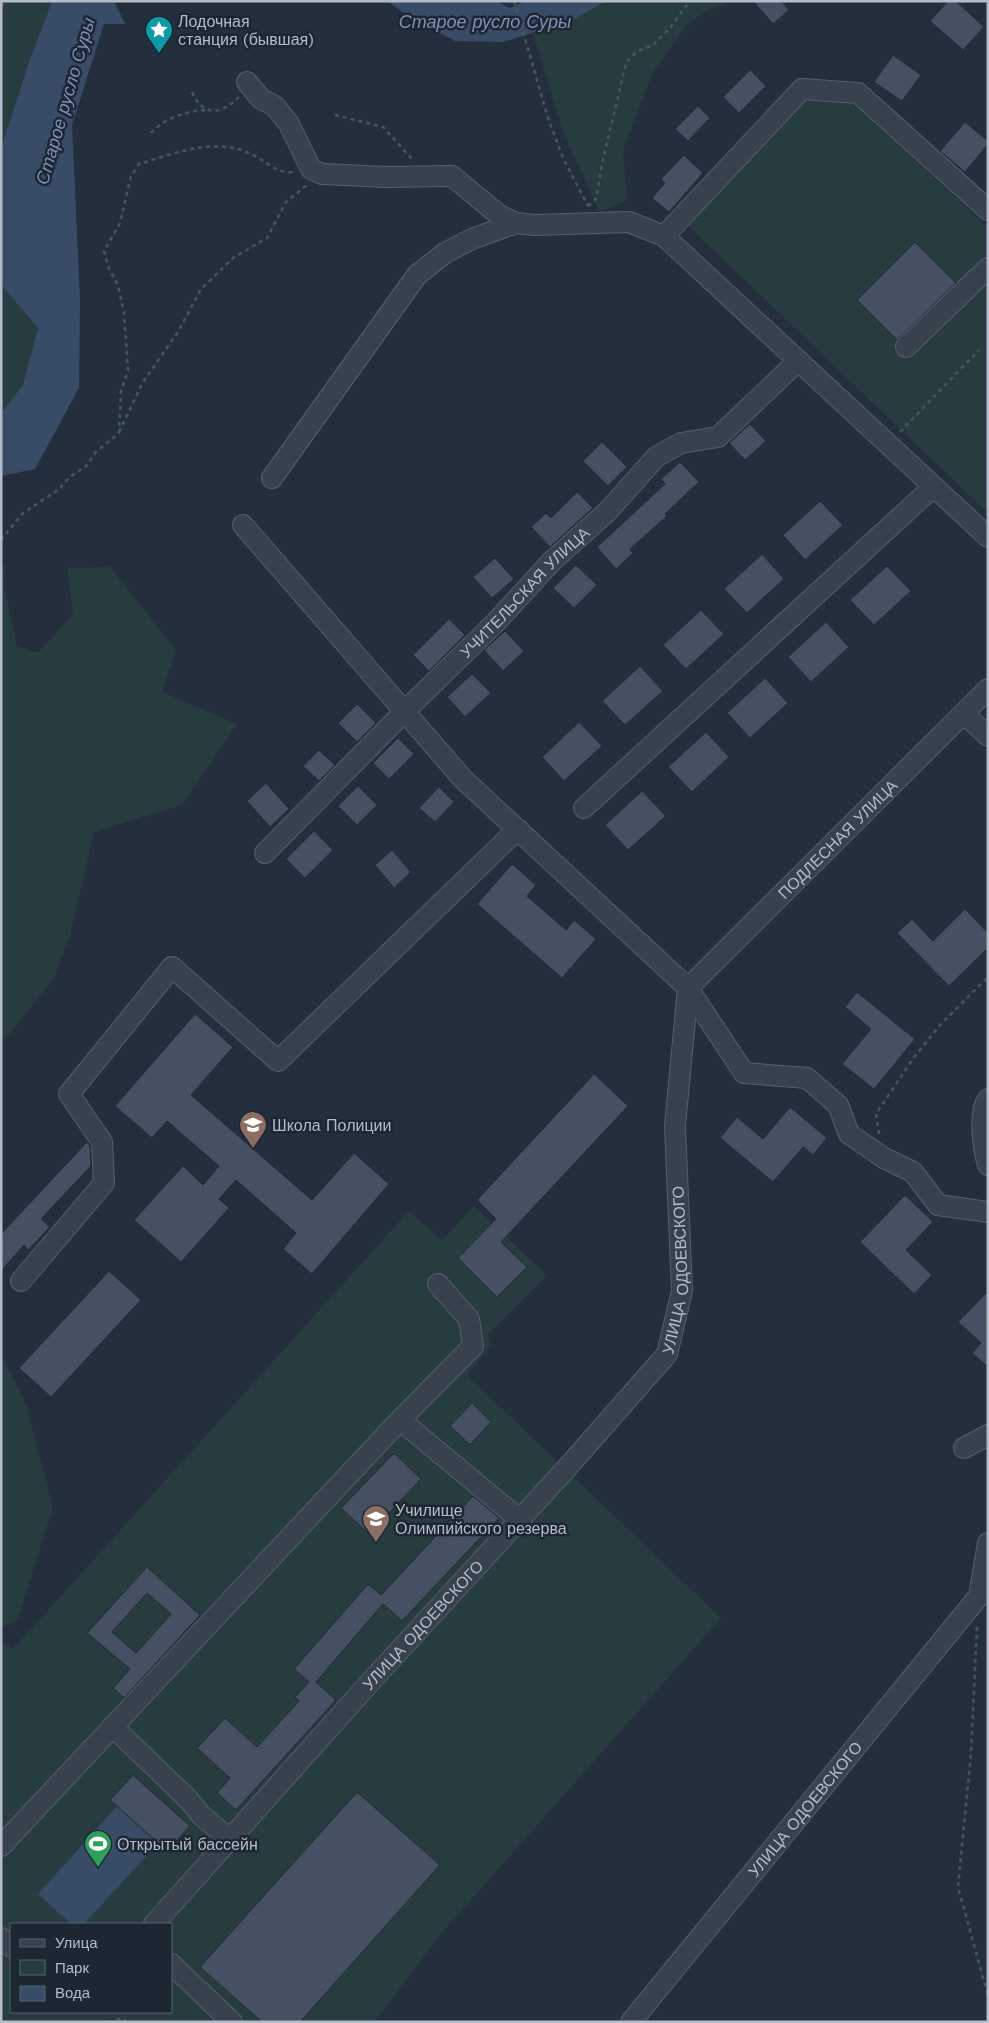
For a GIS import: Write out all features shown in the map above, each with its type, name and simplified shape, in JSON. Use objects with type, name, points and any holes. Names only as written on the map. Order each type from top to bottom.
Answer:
[{"type":"street","points":[[247,82],[261,99],[275,106],[289,124],[316,172],[452,176],[500,215],[516,223],[534,225],[591,214],[628,222],[664,236],[988,537]]},
{"type":"street","points":[[664,236],[802,89],[858,94],[988,210]]},
{"type":"street","points":[[272,478],[417,275],[445,252],[472,239],[516,223]]},
{"type":"street","points":[[906,347],[988,268]]},
{"type":"street","name":"УЧИТЕЛЬСКАЯ УЛИЦА","points":[[265,853],[497,621],[552,561],[607,512],[656,457],[681,442],[718,437],[798,361]]},
{"type":"street","points":[[584,808],[933,487]]},
{"type":"street","points":[[244,525],[463,779],[688,988],[744,1073],[807,1078],[838,1105],[849,1134],[884,1158],[912,1172],[938,1205],[988,1212]]},
{"type":"street","name":"ПОДЛЕСНАЯ УЛИЦА","points":[[688,988],[988,689]]},
{"type":"street","points":[[964,714],[988,736]]},
{"type":"street","points":[[21,1281],[104,1182],[102,1142],[69,1094],[172,967],[278,1061],[518,829]]},
{"type":"street","name":"УЛИЦА ОДОЕВСКОГО","points":[[155,1923],[566,1469],[667,1354],[682,1291],[675,1126],[688,988]]},
{"type":"street","points":[[988,1099],[983,1106],[983,1150],[988,1165]]},
{"type":"street","points":[[1,1846],[400,1420],[473,1346],[469,1319],[438,1284]]},
{"type":"street","points":[[400,1420],[519,1519]]},
{"type":"street","points":[[964,1448],[988,1435]]},
{"type":"street","points":[[983,1601],[988,1543]]},
{"type":"street","name":"УЛИЦА ОДОЕВСКОГО","points":[[631,2022],[983,1601]]},
{"type":"street","points":[[113,1727],[188,1799],[202,1816],[231,1840]]},
{"type":"street","points":[[1,1938],[10,1947]]},
{"type":"street","points":[[172,1965],[232,2022]]},
{"type":"path","points":[[1,6],[7,1]]},
{"type":"path","points":[[514,1],[549,120],[564,160],[591,214]]},
{"type":"path","points":[[591,214],[626,63],[636,52],[653,45],[670,28],[690,1]]},
{"type":"path","points":[[192,92],[197,103],[208,110]]},
{"type":"path","points":[[151,133],[158,125],[165,121],[194,111],[218,110],[230,107],[241,94],[249,94],[261,99]]},
{"type":"path","points":[[335,115],[384,128],[419,167],[432,176]]},
{"type":"path","points":[[119,433],[121,392],[128,370],[124,313],[118,285],[109,269],[104,252],[120,223],[131,176],[139,164],[202,146],[248,152],[288,173],[316,172]]},
{"type":"path","points":[[1,540],[23,513],[58,490],[70,477],[86,466],[96,452],[119,433],[143,382],[178,332],[201,289],[232,258],[267,238],[286,202],[316,172]]},
{"type":"path","points":[[889,444],[979,350]]},
{"type":"path","points":[[884,1158],[876,1114],[912,1060],[940,1024],[988,977]]},
{"type":"path","points":[[977,1625],[971,1752],[958,1887],[988,1996]]},
{"type":"path","points":[[109,2022],[122,2018],[126,2022]]},
{"type":"green space","points":[[1,1],[52,1],[30,59],[1,148]]},
{"type":"green space","points":[[606,1],[735,1],[705,11],[686,26],[652,74],[623,150],[627,200],[600,212],[563,132],[533,33],[571,21]]},
{"type":"green space","points":[[848,100],[988,227],[988,513],[685,223],[802,101]]},
{"type":"green space","points":[[1,285],[38,328],[23,385],[1,413]]},
{"type":"green space","points":[[5,565],[4,587],[17,646],[38,653],[73,614],[67,568],[110,567],[176,650],[162,692],[237,724],[182,805],[94,832],[70,936],[54,978],[1,1045],[1,566]]},
{"type":"green space","name":"Училище Олимпийского резерва","points":[[474,1206],[547,1275],[488,1334],[491,1346],[467,1375],[721,1618],[445,1929],[374,2022],[1,2022],[1,1642],[13,1649],[409,1211],[442,1240]]},
{"type":"green space","points":[[1,1354],[26,1404],[53,1507],[18,1620],[1,1628]]},
{"type":"water","name":"Старое русло Суры","points":[[52,1],[114,1],[125,24],[104,24],[72,125],[80,300],[79,388],[35,469],[1,476],[1,413],[23,385],[38,328],[1,285],[1,148],[30,59]]},
{"type":"water","name":"Старое русло Суры","points":[[387,1],[497,1],[509,8],[526,1],[606,1],[571,21],[503,42],[455,41],[408,16]]},
{"type":"water","name":"Открытый бассейн","points":[[117,1806],[158,1843],[85,1923],[70,1923],[38,1894]]},
{"type":"building","points":[[753,1],[781,1],[789,10],[773,24]]},
{"type":"building","points":[[948,1],[956,1],[984,27],[963,50],[930,21]]},
{"type":"building","points":[[893,55],[921,75],[902,101],[874,82]]},
{"type":"building","points":[[750,70],[766,86],[739,113],[723,97]]},
{"type":"building","points":[[698,106],[710,118],[688,141],[675,129]]},
{"type":"building","points":[[965,122],[988,141],[988,144],[965,172],[940,151]]},
{"type":"building","points":[[684,155],[703,173],[669,212],[652,198],[665,183],[661,179]]},
{"type":"building","points":[[915,242],[956,283],[897,340],[857,300]]},
{"type":"building","points":[[750,424],[766,441],[745,460],[729,443]]},
{"type":"building","points":[[602,442],[627,467],[608,486],[583,461]]},
{"type":"building","points":[[680,462],[699,482],[665,514],[667,516],[630,549],[633,553],[616,569],[597,547],[665,484],[661,479]]},
{"type":"building","points":[[577,492],[593,508],[550,547],[531,527],[546,513],[551,518]]},
{"type":"building","points":[[820,501],[843,525],[805,560],[783,535]]},
{"type":"building","points":[[762,554],[784,579],[747,613],[724,589]]},
{"type":"building","points":[[495,558],[514,579],[492,598],[473,577]]},
{"type":"building","points":[[576,565],[597,585],[574,608],[553,588]]},
{"type":"building","points":[[887,566],[911,591],[874,625],[850,600]]},
{"type":"building","points":[[701,610],[724,634],[686,669],[663,645]]},
{"type":"building","points":[[449,619],[465,635],[429,671],[413,655]]},
{"type":"building","points":[[826,622],[849,647],[811,682],[788,657]]},
{"type":"building","points":[[505,631],[524,651],[503,671],[484,650]]},
{"type":"building","points":[[640,666],[663,691],[625,725],[602,701]]},
{"type":"building","points":[[472,674],[491,693],[465,717],[447,697]]},
{"type":"building","points":[[765,678],[788,703],[750,738],[727,713]]},
{"type":"building","points":[[357,704],[376,723],[357,742],[338,723]]},
{"type":"building","points":[[579,722],[602,746],[564,781],[542,757]]},
{"type":"building","points":[[706,732],[729,757],[692,792],[668,767]]},
{"type":"building","points":[[398,738],[414,754],[389,779],[373,763]]},
{"type":"building","points":[[319,750],[335,765],[319,781],[303,766]]},
{"type":"building","points":[[266,783],[289,809],[270,827],[247,801]]},
{"type":"building","points":[[358,786],[377,805],[357,825],[338,806]]},
{"type":"building","points":[[439,787],[454,802],[435,822],[419,808]]},
{"type":"building","points":[[642,791],[666,816],[628,850],[605,825]]},
{"type":"building","points":[[314,831],[333,850],[305,878],[286,859]]},
{"type":"building","points":[[392,850],[411,872],[394,888],[375,865]]},
{"type":"building","points":[[512,864],[536,885],[527,896],[566,930],[574,920],[596,939],[562,978],[477,904]]},
{"type":"building","points":[[965,909],[988,933],[988,948],[949,986],[897,933],[912,919],[933,941]]},
{"type":"building","points":[[857,992],[915,1039],[874,1089],[842,1064],[871,1029],[845,1007]]},
{"type":"building","points":[[195,1014],[233,1047],[191,1095],[312,1200],[354,1153],[389,1184],[312,1274],[283,1249],[296,1233],[236,1180],[219,1199],[229,1208],[181,1262],[134,1220],[183,1166],[203,1185],[219,1166],[167,1121],[152,1138],[115,1106]]},
{"type":"building","points":[[594,1074],[628,1106],[501,1242],[527,1267],[497,1297],[458,1258],[496,1219],[477,1200]]},
{"type":"building","points":[[790,1107],[827,1138],[813,1155],[803,1147],[773,1182],[720,1138],[737,1117],[763,1139]]},
{"type":"building","points":[[87,1142],[90,1146],[91,1166],[41,1219],[50,1227],[28,1250],[24,1245],[1,1271],[1,1234]]},
{"type":"building","points":[[905,1195],[933,1222],[906,1250],[932,1275],[914,1294],[860,1242]]},
{"type":"building","points":[[109,1271],[141,1300],[51,1397],[19,1368]]},
{"type":"building","points":[[988,1291],[988,1367],[972,1353],[981,1343],[958,1322]]},
{"type":"building","points":[[472,1403],[491,1422],[470,1445],[450,1426]]},
{"type":"building","points":[[394,1453],[421,1479],[369,1534],[341,1508]]},
{"type":"building","points":[[473,1496],[499,1518],[402,1621],[383,1604],[316,1682],[336,1700],[236,1810],[217,1793],[230,1778],[197,1748],[225,1718],[257,1747],[299,1701],[295,1697],[309,1682],[294,1669],[368,1584],[381,1595]]},
{"type":"building","points":[[147,1567],[200,1615],[124,1698],[113,1688],[130,1669],[87,1633]],"holes":[[[147,1593],[171,1614],[136,1653],[112,1632]]]},
{"type":"building","points":[[133,1775],[190,1826],[167,1851],[110,1800]]},
{"type":"building","points":[[357,1792],[440,1865],[300,2022],[262,2022],[200,1967]]},
{"type":"place","name":"Лодочная станция (бывшая)","points":[[159,54]]},
{"type":"place","name":"Школа Полиции","points":[[253,1149]]},
{"type":"place","name":"Училище Олимпийского резерва","points":[[376,1543]]},
{"type":"place","name":"Открытый бассейн","points":[[98,1868]]}]
